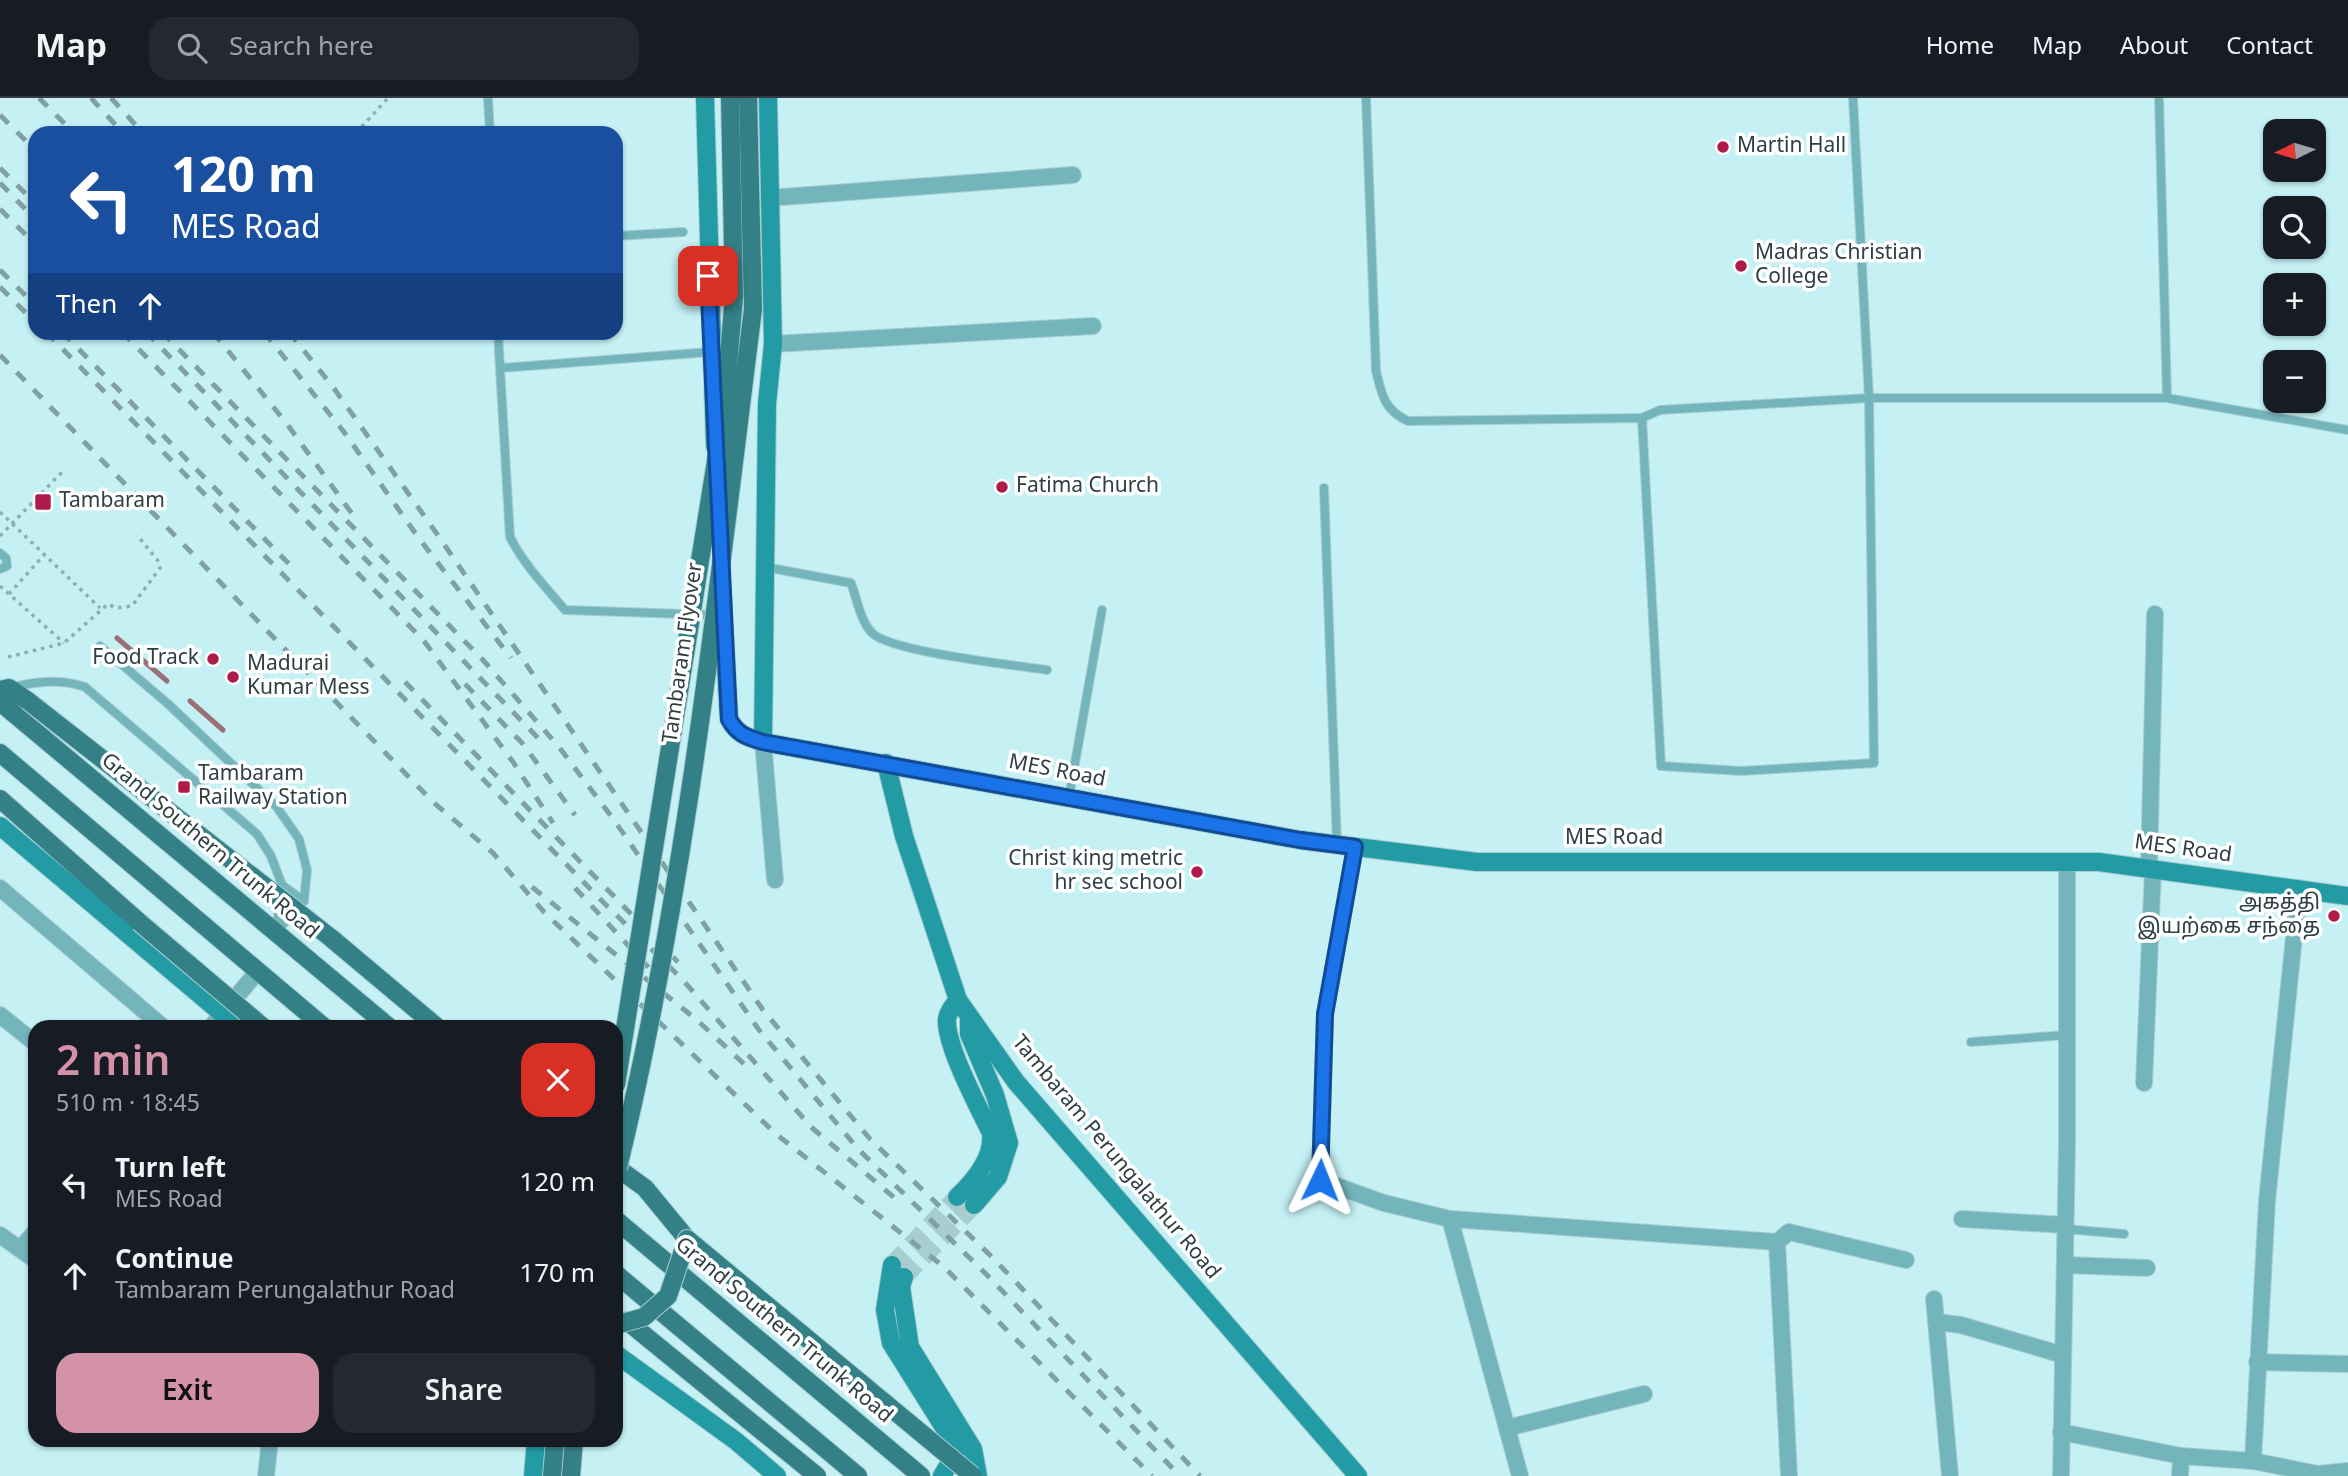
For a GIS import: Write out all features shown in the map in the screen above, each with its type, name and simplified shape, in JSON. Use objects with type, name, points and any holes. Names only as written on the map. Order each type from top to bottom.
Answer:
[{"type":"main road","name":"Tambaram Flyover","points":[[623,1041],[724,411],[734,297],[730,98]]},
{"type":"main road","name":"Tambaram Flyover","points":[[623,1143],[646,1052],[685,813],[753,309],[748,98]]},
{"type":"main road","points":[[3,693],[28,701],[331,938],[429,1020]]},
{"type":"main road","name":"Grand Southern Trunk Road","points":[[3,693],[381,1020]]},
{"type":"main road","points":[[0,752],[316,1020]]},
{"type":"main road","points":[[0,799],[255,1020]]},
{"type":"main road","points":[[623,1172],[645,1188],[687,1239],[975,1476]]},
{"type":"main road","name":"Grand Southern Trunk Road","points":[[623,1226],[921,1476]]},
{"type":"main road","points":[[623,1323],[644,1317],[668,1296],[687,1239]]},
{"type":"main road","points":[[623,1280],[858,1476]]},
{"type":"main road","points":[[623,1324],[817,1476]]},
{"type":"main road","points":[[552,1476],[554,1447]]},
{"type":"main road","points":[[571,1476],[573,1447]]},
{"type":"street","points":[[705,98],[710,352],[729,719],[734,729],[744,737],[886,763]]},
{"type":"street","points":[[768,98],[774,344],[767,404],[763,742],[775,880]]},
{"type":"street","points":[[769,198],[1073,175]]},
{"type":"street","points":[[774,344],[1093,326]]},
{"type":"street","points":[[2144,1083],[2155,614]]},
{"type":"street","name":"MES Road","points":[[886,763],[1346,846],[1477,862],[2099,862],[2348,896]]},
{"type":"street","name":"Tambaram Perungalathur Road","points":[[886,763],[904,836],[958,1000],[1016,1082],[1358,1476]]},
{"type":"street","points":[[0,826],[216,1020]]},
{"type":"street","points":[[1346,846],[1325,1014],[1320,1180],[1384,1203],[1450,1219],[1777,1242],[1789,1231],[1906,1260]]},
{"type":"street","points":[[2062,1476],[2067,862]]},
{"type":"street","points":[[0,888],[155,1020]]},
{"type":"street","points":[[2253,1461],[2267,1201],[2299,888]]},
{"type":"street","points":[[218,1020],[258,971]]},
{"type":"street","points":[[958,1000],[948,1015],[947,1027],[992,1143],[965,1201],[998,1177],[1006,1160],[1009,1143],[995,1095],[969,1034],[969,1016]]},
{"type":"street","points":[[0,1015],[28,1037]]},
{"type":"street","points":[[1450,1219],[1520,1476]]},
{"type":"street","points":[[1962,1219],[2065,1227]]},
{"type":"street","points":[[0,1235],[28,1255]]},
{"type":"street","points":[[20,1249],[28,1240]]},
{"type":"street","points":[[1777,1242],[1789,1476]]},
{"type":"street","points":[[2064,1265],[2147,1268]]},
{"type":"street","points":[[942,1476],[956,1453],[955,1445],[891,1343],[884,1310],[898,1271],[910,1347],[973,1450],[975,1476]]},
{"type":"street","points":[[1934,1299],[1950,1476]]},
{"type":"street","points":[[1936,1322],[1961,1325],[2063,1354]]},
{"type":"street","points":[[623,1359],[736,1441],[777,1476]]},
{"type":"street","points":[[2257,1362],[2348,1363]]},
{"type":"street","points":[[1507,1428],[1644,1394]]},
{"type":"street","points":[[2061,1432],[2181,1456],[2253,1461],[2318,1474],[2348,1471]]},
{"type":"street","points":[[266,1476],[269,1447]]},
{"type":"street","points":[[533,1476],[535,1447]]},
{"type":"street","points":[[2180,1476],[2181,1456]]},
{"type":"lane","points":[[488,98],[490,126]]},
{"type":"lane","points":[[1366,98],[1376,371],[1383,397],[1393,414],[1408,421],[1642,418],[1660,410],[1869,398],[2167,398],[2348,430]]},
{"type":"lane","points":[[1642,418],[1661,766],[1741,771],[1874,764],[1869,398],[1853,98]]},
{"type":"lane","points":[[2159,98],[2167,398]]},
{"type":"lane","points":[[623,236],[683,232]]},
{"type":"lane","points":[[498,340],[510,537],[520,558],[565,610],[723,616]]},
{"type":"lane","points":[[500,368],[710,352]]},
{"type":"lane","points":[[1324,488],[1346,846]]},
{"type":"lane","points":[[0,553],[6,558],[6,566],[0,569]]},
{"type":"lane","points":[[765,567],[851,583],[863,619],[882,640],[953,656],[1047,670]]},
{"type":"lane","points":[[1068,797],[1102,610]]},
{"type":"lane","points":[[100,646],[176,711],[276,806],[299,839],[307,870],[304,901],[276,932]]},
{"type":"lane","points":[[3,693],[58,681],[85,687],[257,834],[271,856],[282,885],[276,932]]},
{"type":"lane","points":[[282,885],[304,901]]},
{"type":"lane","points":[[1971,1042],[2067,1035]]},
{"type":"lane","points":[[2065,1227],[2124,1234]]},
{"type":"path","points":[[362,126],[388,98]]},
{"type":"path","points":[[0,536],[64,470]]},
{"type":"path","points":[[0,512],[100,608]]},
{"type":"path","points":[[8,657],[64,643],[100,608],[108,604],[116,608],[132,606],[160,568],[159,562],[137,535]]},
{"type":"path","points":[[9,594],[44,555]]},
{"type":"path","points":[[0,586],[64,643]]},
{"type":"waterway","points":[[117,638],[167,681]]},
{"type":"waterway","points":[[190,701],[223,730]]},
{"type":"tunnel","points":[[892,1265],[957,1197]]},
{"type":"tunnel","points":[[904,1277],[974,1205]]},
{"type":"railway","points":[[39,98],[67,126]]},
{"type":"railway","points":[[91,98],[117,126]]},
{"type":"railway","points":[[111,98],[137,126]]},
{"type":"railway","points":[[0,115],[28,143]]},
{"type":"railway","points":[[0,168],[28,196]]},
{"type":"railway","points":[[0,183],[28,212]]},
{"type":"railway","points":[[0,209],[28,237]]},
{"type":"railway","points":[[0,270],[28,298]]},
{"type":"railway","points":[[0,287],[28,315]]},
{"type":"railway","points":[[54,340],[604,903],[682,979],[811,1127],[896,1199]]},
{"type":"railway","points":[[70,340],[294,569]]},
{"type":"railway","points":[[130,340],[424,641],[513,762],[553,823]]},
{"type":"railway","points":[[154,340],[538,738]]},
{"type":"railway","points":[[170,340],[483,660],[559,747],[614,820],[759,1030],[858,1149],[985,1273],[1180,1476]]},
{"type":"railway","points":[[219,340],[287,424],[358,522]]},
{"type":"railway","points":[[270,340],[344,432],[418,537],[511,658]]},
{"type":"railway","points":[[295,340],[333,387],[437,534],[763,1010],[870,1139],[992,1257],[1200,1476]]},
{"type":"railway","points":[[0,355],[433,802],[493,853],[544,912],[776,1134],[944,1267],[1152,1476]]},
{"type":"railway","points":[[405,682],[678,962]]},
{"type":"railway","points":[[465,684],[523,744],[575,815]]},
{"type":"railway","points":[[532,887],[697,1020],[744,1064]]},
{"type":"railway","points":[[575,888],[663,983]]},
{"type":"place","name":"Martin Hall","points":[[1723,147]]},
{"type":"place","name":"Madras Christian College","points":[[1741,266]]},
{"type":"place","name":"Fatima Church","points":[[1002,487]]},
{"type":"place","name":"Tambaram","points":[[43,502]]},
{"type":"place","name":"Food Track","points":[[213,659]]},
{"type":"place","name":"Madurai Kumar Mess","points":[[233,677]]},
{"type":"place","name":"Tambaram Railway Station","points":[[184,787]]},
{"type":"place","name":"Christ king metric hr sec school","points":[[1197,872]]},
{"type":"place","name":"அகத்தி இயற்கை சந்தை","points":[[2334,916]]},
{"type":"route","points":[[708,276],[729,719],[734,729],[744,737],[763,742],[1300,840],[1355,847],[1325,1014],[1320,1180]]}]
